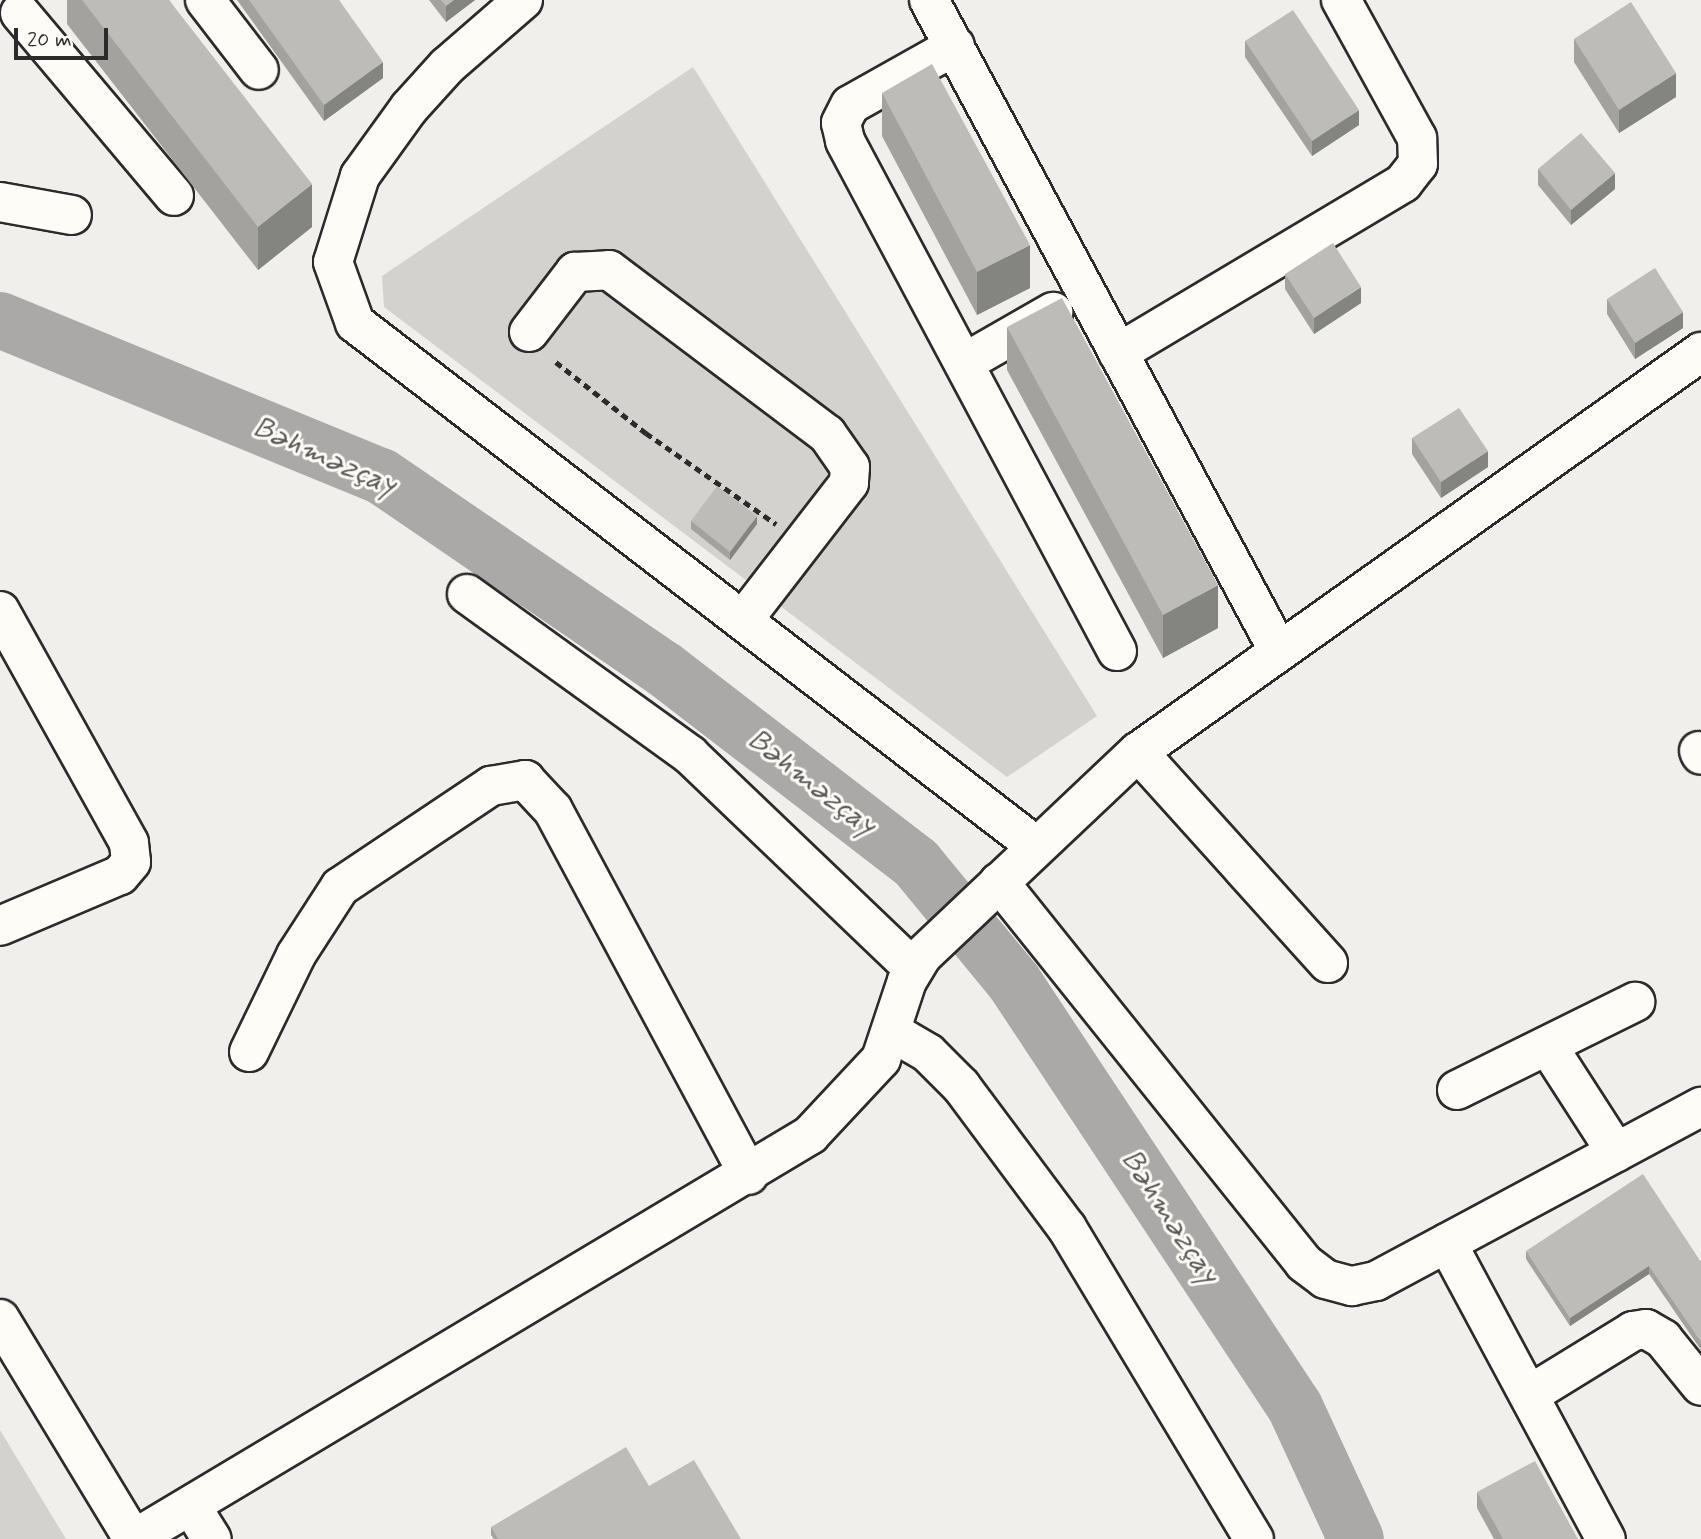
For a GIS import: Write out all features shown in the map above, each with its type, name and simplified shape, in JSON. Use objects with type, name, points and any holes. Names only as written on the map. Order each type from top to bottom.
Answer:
[{"type":"street","points":[[205,0],[259,70]]},
{"type":"street","points":[[523,0],[447,66],[409,108],[360,176],[333,262],[355,323],[1036,846]]},
{"type":"street","points":[[929,0],[1277,648]]},
{"type":"street","points":[[1118,353],[1403,183],[1418,164],[1417,138],[1341,0]]},
{"type":"street","points":[[17,15],[174,196]]},
{"type":"street","points":[[955,46],[850,105],[841,123],[845,141],[1117,651]]},
{"type":"street","points":[[0,202],[72,215]]},
{"type":"street","points":[[529,332],[575,272],[609,270],[827,434],[850,467],[849,483],[743,620]]},
{"type":"street","points":[[964,363],[1087,293]]},
{"type":"street","points":[[0,1319],[134,1539],[749,1175],[810,1135],[881,1059],[917,962],[1036,846],[1138,752],[1277,648],[1701,352]]},
{"type":"street","points":[[467,594],[690,755],[917,962]]},
{"type":"street","points":[[0,611],[129,843],[131,862],[120,875],[0,926]]},
{"type":"street","points":[[1138,752],[1328,963]]},
{"type":"street","points":[[249,1052],[296,955],[340,887],[491,786],[525,780],[553,810],[749,1175]]},
{"type":"street","points":[[993,888],[1304,1263],[1325,1279],[1352,1286],[1376,1281],[1701,1107]]},
{"type":"street","points":[[1457,1090],[1549,1048],[1634,1002]]},
{"type":"street","points":[[892,1032],[928,1053],[961,1086],[1067,1228],[1254,1539]]},
{"type":"street","points":[[1549,1048],[1616,1152]]},
{"type":"street","points":[[1447,1242],[1606,1539]]},
{"type":"street","points":[[1529,1395],[1633,1331],[1646,1329],[1663,1339],[1701,1386]]},
{"type":"street","points":[[191,1506],[212,1539]]},
{"type":"path","points":[[556,362],[646,433],[803,542]]},
{"type":"shaded area","points":[[693,67],[1097,716],[1007,777],[384,307],[382,276]]},
{"type":"shaded area","points":[[0,1430],[66,1539],[0,1539]]},
{"type":"building","points":[[82,0],[169,0],[312,184],[258,227]]},
{"type":"building","points":[[249,0],[339,0],[383,62],[324,105]]},
{"type":"building","points":[[441,0],[454,0],[446,6]]},
{"type":"building","points":[[1631,2],[1676,73],[1619,110],[1574,39]]},
{"type":"building","points":[[1293,10],[1359,110],[1312,141],[1245,41]]},
{"type":"building","points":[[932,64],[1030,245],[977,272],[882,93]]},
{"type":"building","points":[[1581,133],[1615,173],[1571,210],[1538,169]]},
{"type":"building","points":[[1333,243],[1361,287],[1314,318],[1285,274]]},
{"type":"building","points":[[1655,268],[1683,312],[1635,343],[1607,299]]},
{"type":"building","points":[[1062,298],[1218,585],[1163,615],[1007,327]]},
{"type":"building","points":[[1459,408],[1488,451],[1441,482],[1412,438]]},
{"type":"building","points":[[717,486],[757,516],[730,552],[691,521]]},
{"type":"building","points":[[1643,1174],[1701,1262],[1701,1342],[1649,1266],[1570,1318],[1526,1251]]},
{"type":"building","points":[[626,1447],[649,1486],[694,1460],[741,1539],[498,1539],[491,1527]]},
{"type":"building","points":[[1535,1461],[1578,1539],[1503,1539],[1477,1492]]},
{"type":"waterway","name":"Bəhməzçay","points":[[0,320],[381,476],[664,669],[916,863],[1014,982],[1295,1407],[1356,1539]]}]
